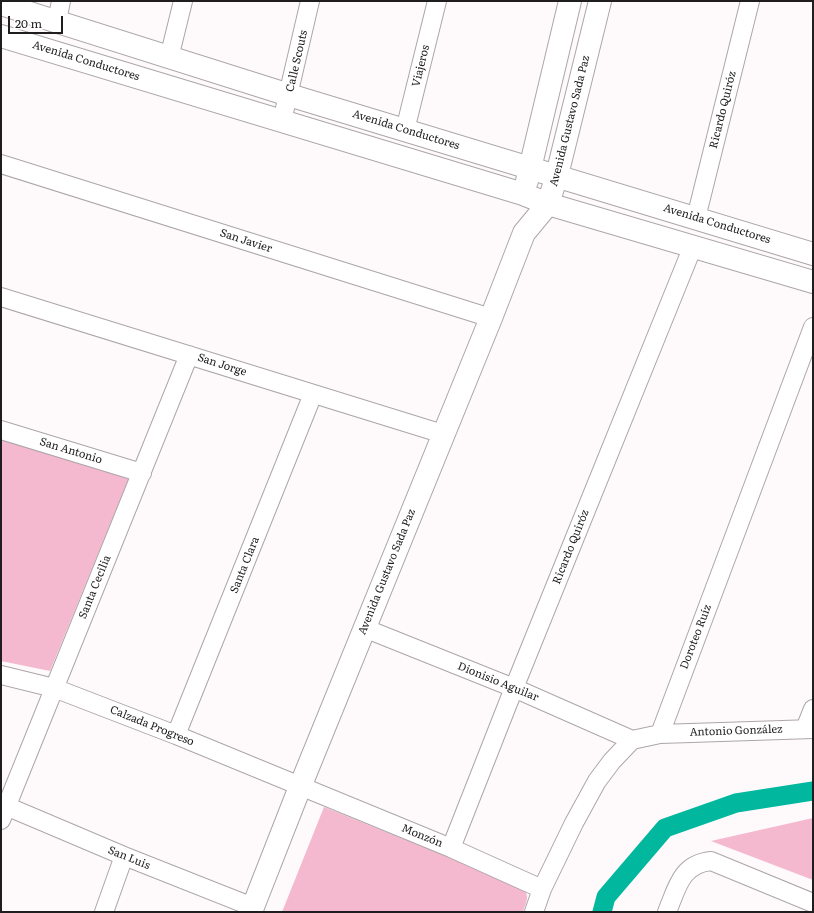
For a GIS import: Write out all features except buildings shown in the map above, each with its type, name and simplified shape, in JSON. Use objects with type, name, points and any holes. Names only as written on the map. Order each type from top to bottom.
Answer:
[{"type":"street","points":[[170,58],[183,1]]},
{"type":"street","name":"Calle Scouts","points":[[282,121],[310,1]]},
{"type":"street","name":"Viajeros","points":[[405,130],[437,1]]},
{"type":"street","name":"Avenida Gustavo Sada Paz","points":[[524,233],[523,194],[570,1]]},
{"type":"street","name":"Avenida Gustavo Sada Paz","points":[[252,909],[524,233],[548,204],[558,175],[600,1]]},
{"type":"street","name":"Ricardo Quiróz","points":[[696,218],[750,1]]},
{"type":"street","name":"Avenida Conductores","points":[[1,4],[59,11],[170,58],[530,168],[558,175],[813,254]]},
{"type":"street","name":"Avenida Conductores","points":[[1,36],[523,194],[548,204],[813,281]]},
{"type":"street","name":"San Javier","points":[[1,164],[491,318]]},
{"type":"street","name":"Ricardo Quiróz","points":[[451,848],[514,688],[693,246]]},
{"type":"street","name":"San Jorge","points":[[1,297],[443,434]]},
{"type":"street","name":"Doroteo Ruíz","points":[[660,734],[813,327]]},
{"type":"street","name":"Santa Cecilia","points":[[4,813],[189,355]]},
{"type":"street","name":"Santa Clara","points":[[176,735],[313,394]]},
{"type":"street","name":"San Antonio","points":[[1,430],[142,473]]},
{"type":"street","name":"Dionisio Aguilar","points":[[364,628],[514,688],[632,740]]},
{"type":"street","name":"Calzada Progreso","points":[[1,674],[54,688],[176,735],[300,787]]},
{"type":"street","points":[[809,729],[813,709]]},
{"type":"street","name":"Antonio González","points":[[660,734],[809,729]]},
{"type":"street","points":[[534,912],[542,889],[596,781],[632,740],[660,734]]},
{"type":"street","name":"Monzón","points":[[300,787],[451,848],[542,889]]},
{"type":"street","name":"San Luis","points":[[4,813],[124,856],[252,909]]},
{"type":"street","points":[[104,912],[124,856]]},
{"type":"street","points":[[667,912],[680,880],[687,871],[694,865],[711,861],[811,906]]},
{"type":"shaded area","points":[[1,440],[129,478],[50,671],[1,661]]},
{"type":"shaded area","points":[[324,807],[520,886],[527,895],[527,901],[523,912],[282,912]]},
{"type":"shaded area","points":[[813,818],[813,880],[711,841]]},
{"type":"waterway","points":[[602,912],[606,897],[665,828],[736,803],[813,791]]}]
